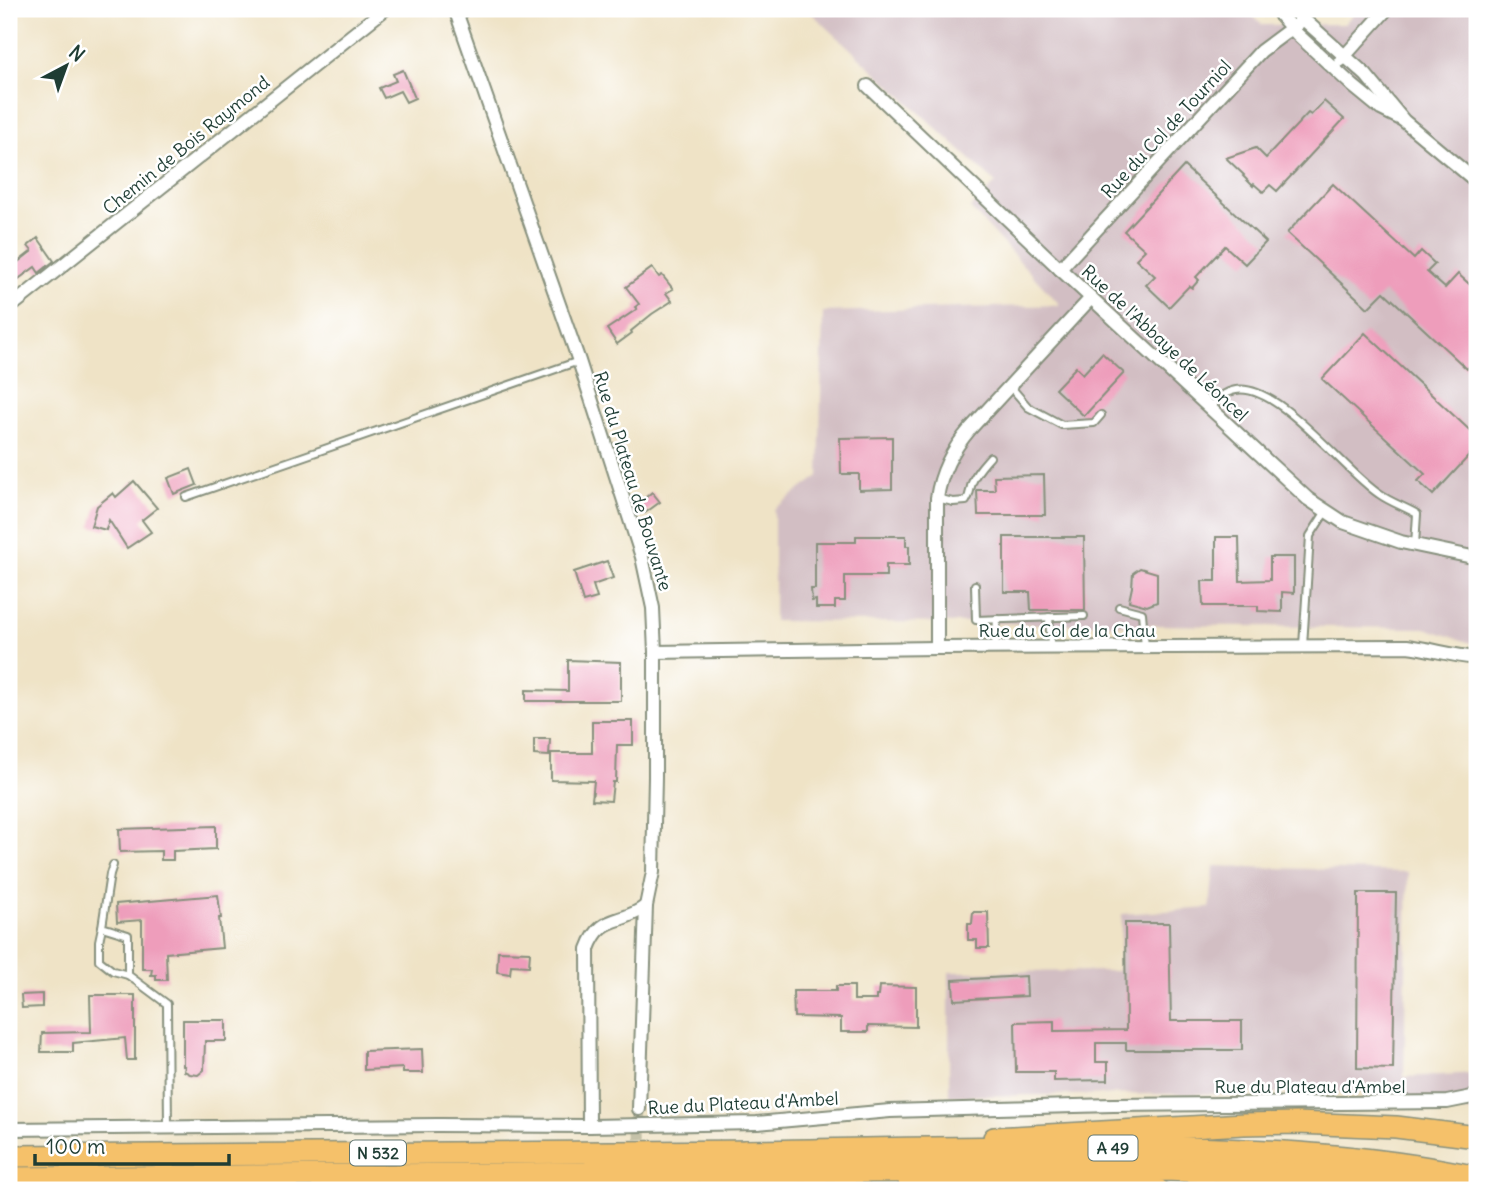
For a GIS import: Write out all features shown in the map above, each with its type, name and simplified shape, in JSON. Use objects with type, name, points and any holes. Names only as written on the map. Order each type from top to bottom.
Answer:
[{"type":"highway","points":[[746,1152],[1140,1129],[1297,1123],[1396,1127],[1477,1137]]},
{"type":"highway","name":"A 49","points":[[746,1152],[1071,1147],[1255,1151],[1374,1161],[1477,1178]]},
{"type":"highway","name":"N 532","points":[[9,1156],[746,1152]]},
{"type":"highway","name":"A 49","points":[[590,1173],[1166,1169],[1316,1176],[1423,1190]]},
{"type":"highway","points":[[590,1173],[1158,1190]]},
{"type":"highway","name":"N 532","points":[[9,1178],[153,1183],[590,1173]]},
{"type":"street","name":"Chemin de Bois Raymond","points":[[9,308],[385,9]]},
{"type":"street","name":"Rue du Plateau de Bouvante","points":[[455,9],[579,361],[642,557],[653,608],[653,873],[646,906],[639,1109]]},
{"type":"street","points":[[1278,9],[1292,29],[1334,68],[1381,109],[1404,121]]},
{"type":"street","points":[[1292,9],[1366,75],[1404,121],[1477,182]]},
{"type":"street","points":[[1334,68],[1387,9]]},
{"type":"street","name":"Rue du Col de Tourniol","points":[[1060,269],[1261,51],[1304,19]]},
{"type":"street","name":"Rue de l'Abbaye de Léoncel","points":[[868,86],[1308,499],[1343,522],[1401,542],[1477,558]]},
{"type":"street","points":[[937,648],[937,498],[943,471],[959,442],[1091,298]]},
{"type":"street","name":"Rue du Col de la Chau","points":[[655,652],[1407,646],[1477,658]]},
{"type":"street","points":[[589,1126],[588,949],[593,935],[604,924],[636,914],[646,906]]},
{"type":"street","name":"Rue du Plateau d'Ambel","points":[[9,1129],[757,1123],[890,1111],[1085,1105],[1447,1102],[1477,1096]]},
{"type":"lane","points":[[186,497],[579,361]]},
{"type":"lane","points":[[1010,386],[1028,407],[1062,425],[1094,423],[1101,415]]},
{"type":"lane","points":[[1210,408],[1222,395],[1238,390],[1259,393],[1281,405],[1378,494],[1418,514],[1415,545]]},
{"type":"lane","points":[[937,498],[953,502],[966,501],[978,471],[990,457]]},
{"type":"lane","points":[[1303,646],[1310,536],[1326,511]]},
{"type":"lane","points":[[975,585],[976,620],[1084,616]]},
{"type":"lane","points":[[1119,607],[1142,613],[1145,647]]},
{"type":"lane","points":[[1049,617],[1051,648]]},
{"type":"lane","points":[[995,649],[998,619]]},
{"type":"lane","points":[[113,865],[99,941],[99,960],[113,971],[128,975],[167,1004],[168,1128]]},
{"type":"lane","points":[[102,927],[128,935],[128,975]]},
{"type":"shaded area","points":[[807,9],[1244,9],[1263,25],[1344,24],[1359,9],[1477,9],[1477,645],[1425,628],[774,621],[774,509],[819,476],[823,312],[1060,305],[970,208],[996,183]]},
{"type":"shaded area","points":[[1214,866],[1408,872],[1404,1077],[1477,1073],[1477,1114],[1391,1092],[949,1096],[949,972],[1118,971],[1122,914],[1210,908]]},
{"type":"shaded area","points":[[316,1172],[643,1190],[179,1190]]},
{"type":"building","points":[[403,70],[415,98],[406,102],[400,91],[384,98],[379,88],[396,81],[393,74]]},
{"type":"building","points":[[1324,101],[1344,119],[1277,191],[1270,185],[1263,192],[1254,184],[1253,186],[1226,158],[1256,148],[1266,158],[1308,113],[1311,115]]},
{"type":"building","points":[[1184,166],[1266,242],[1245,264],[1225,246],[1196,277],[1199,280],[1192,288],[1189,286],[1169,307],[1146,285],[1155,276],[1136,259],[1145,250],[1124,231]]},
{"type":"building","points":[[1333,184],[1414,259],[1421,251],[1435,264],[1427,272],[1445,288],[1458,274],[1477,291],[1477,358],[1467,369],[1384,292],[1368,308],[1287,233]]},
{"type":"building","points":[[38,238],[54,261],[39,273],[35,267],[9,286],[9,269],[32,251],[28,246]]},
{"type":"building","points":[[652,268],[659,277],[662,275],[673,289],[666,293],[672,301],[617,344],[607,329],[637,309],[635,307],[639,304],[626,287]]},
{"type":"building","points":[[1365,333],[1477,437],[1477,447],[1433,495],[1418,481],[1425,474],[1322,379]]},
{"type":"building","points":[[1102,353],[1124,373],[1084,416],[1055,389],[1076,367],[1083,374]]},
{"type":"building","points":[[892,437],[892,489],[859,490],[859,474],[841,474],[840,438]]},
{"type":"building","points":[[191,469],[197,485],[174,494],[168,478]]},
{"type":"building","points":[[1044,475],[1045,515],[978,515],[977,490],[995,490],[994,476]]},
{"type":"building","points":[[134,481],[157,508],[142,520],[151,532],[127,548],[109,520],[106,530],[91,526],[97,506],[113,493],[116,497]]},
{"type":"building","points":[[652,492],[660,502],[645,513],[637,505]]},
{"type":"building","points":[[856,536],[906,536],[909,565],[886,565],[886,576],[845,576],[845,601],[835,601],[835,608],[816,608],[811,589],[815,589],[815,542],[856,542]]},
{"type":"building","points":[[1004,537],[1084,537],[1085,610],[1031,610],[1030,592],[1004,592]]},
{"type":"building","points":[[1216,537],[1239,537],[1240,581],[1270,580],[1270,557],[1294,557],[1294,593],[1282,592],[1282,612],[1258,611],[1258,606],[1203,606],[1202,581],[1216,581]]},
{"type":"building","points":[[607,561],[613,578],[593,585],[597,598],[583,602],[574,572]]},
{"type":"building","points":[[1140,568],[1157,573],[1157,602],[1147,606],[1129,601],[1133,573]]},
{"type":"building","points":[[568,660],[621,662],[621,701],[526,701],[526,690],[568,691]]},
{"type":"building","points":[[592,721],[633,721],[633,745],[617,745],[616,782],[613,782],[611,801],[592,800],[594,781],[551,780],[551,753],[592,753]]},
{"type":"building","points":[[534,739],[550,739],[549,756],[534,755]]},
{"type":"building","points":[[216,826],[216,849],[173,851],[173,860],[161,860],[161,851],[120,852],[119,829]]},
{"type":"building","points":[[1358,893],[1396,893],[1393,1069],[1357,1068]]},
{"type":"building","points":[[218,895],[222,948],[166,953],[167,980],[156,980],[156,975],[151,975],[152,969],[142,969],[142,920],[117,922],[116,904]]},
{"type":"building","points":[[973,912],[988,912],[989,948],[977,948],[977,940],[968,940],[968,924],[972,924]]},
{"type":"building","points":[[1125,923],[1169,923],[1171,1021],[1242,1021],[1242,1050],[1126,1050],[1126,1043],[1096,1043],[1096,1062],[1108,1062],[1108,1080],[1054,1081],[1054,1072],[1016,1072],[1015,1022],[1054,1021],[1054,1031],[1126,1030]]},
{"type":"building","points":[[498,951],[530,952],[529,966],[511,965],[510,974],[497,972]]},
{"type":"building","points":[[1026,976],[1027,996],[954,1000],[953,980]]},
{"type":"building","points":[[836,986],[854,986],[854,1000],[876,1000],[879,986],[916,987],[916,1027],[868,1026],[868,1032],[841,1032],[841,1018],[794,1017],[793,991],[836,991]]},
{"type":"building","points":[[42,994],[42,1007],[22,1008],[21,995]]},
{"type":"building","points":[[90,995],[135,995],[135,1060],[127,1060],[125,1038],[73,1043],[73,1052],[41,1052],[42,1033],[91,1032]]},
{"type":"building","points":[[183,1020],[226,1020],[226,1041],[205,1041],[204,1070],[198,1075],[184,1071]]},
{"type":"building","points":[[422,1049],[423,1073],[403,1073],[403,1068],[364,1070],[364,1051]]},
{"type":"tunnel","points":[[639,1109],[641,1190]]}]
